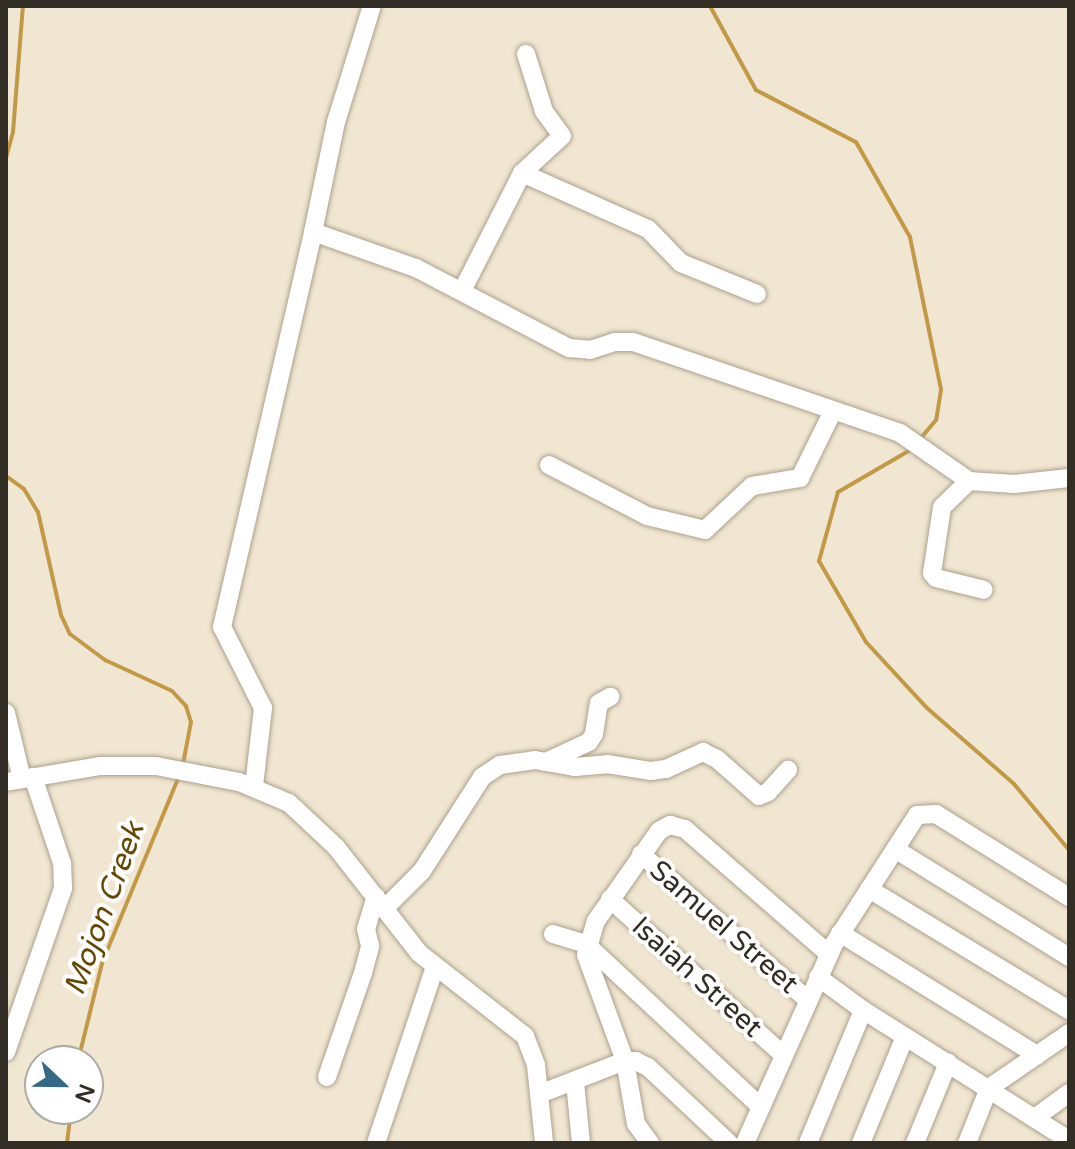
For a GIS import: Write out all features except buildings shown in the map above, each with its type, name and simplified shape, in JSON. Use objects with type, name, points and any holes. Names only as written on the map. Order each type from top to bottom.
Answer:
[{"type":"street","points":[[254,786],[263,708],[222,627],[336,122],[372,6]]},
{"type":"street","points":[[462,291],[522,173],[562,136],[544,111],[526,54]]},
{"type":"street","points":[[522,173],[648,229],[681,263],[757,294]]},
{"type":"street","points":[[313,232],[416,268],[569,348],[590,350],[615,342],[633,342],[833,411],[918,444],[969,481],[1014,484],[1069,478]]},
{"type":"street","points":[[549,465],[647,516],[705,530],[752,486],[800,478],[833,411]]},
{"type":"street","points":[[969,481],[942,507],[932,573],[936,578],[984,590]]},
{"type":"street","points":[[546,762],[589,742],[594,734],[599,703],[610,697]]},
{"type":"street","points":[[6,713],[20,779],[62,863],[63,888],[6,1052]]},
{"type":"street","points":[[327,1077],[363,973],[370,946],[366,929],[380,903],[422,871],[482,777],[500,765],[546,762],[575,767],[607,764],[651,771],[666,769],[703,752],[717,759],[759,796],[768,792],[788,770]]},
{"type":"street","points":[[20,779],[101,766],[156,766],[191,770],[254,786],[289,803],[308,818],[406,938],[435,967],[518,1028],[531,1049],[542,1093],[544,1143]]},
{"type":"street","points":[[745,1143],[840,933],[917,815],[931,812],[1069,897]]},
{"type":"street","points":[[650,1143],[636,1124],[625,1061],[593,981],[586,944],[610,899],[664,827],[670,825],[685,829],[829,954]]},
{"type":"street","points":[[895,849],[1069,957]]},
{"type":"street","name":"Samuel Street","points":[[641,854],[808,1000]]},
{"type":"street","points":[[869,889],[1069,1010]]},
{"type":"street","name":"Isaiah Street","points":[[610,899],[783,1055]]},
{"type":"street","points":[[840,933],[1037,1055]]},
{"type":"street","points":[[553,934],[586,944],[761,1107]]},
{"type":"street","points":[[376,1143],[435,967]]},
{"type":"street","points":[[818,977],[863,1010],[1069,1140]]},
{"type":"street","points":[[808,1143],[863,1010]]},
{"type":"street","points":[[967,1143],[989,1088],[1069,1033]]},
{"type":"street","points":[[861,1143],[905,1037]]},
{"type":"street","points":[[542,1093],[625,1061],[648,1067],[729,1143]]},
{"type":"street","points":[[915,1143],[948,1063]]},
{"type":"street","points":[[575,1082],[581,1143]]},
{"type":"street","points":[[1036,1117],[1069,1093]]},
{"type":"waterway","name":"Mojon Creek","points":[[6,158],[13,132],[23,6]]},
{"type":"waterway","points":[[710,6],[756,90],[856,142],[910,237],[941,390],[936,420],[920,439]]},
{"type":"waterway","points":[[912,449],[838,492],[819,561],[866,642],[927,708],[1014,784],[1069,850]]},
{"type":"waterway","name":"Mojon Creek","points":[[6,476],[24,489],[38,512],[61,615],[70,634],[105,660],[172,691],[186,706],[191,722],[183,764]]},
{"type":"waterway","name":"Mojon Creek","points":[[82,1045],[102,963],[179,776]]},
{"type":"waterway","name":"Mojon Creek","points":[[67,1143],[69,1125]]}]
